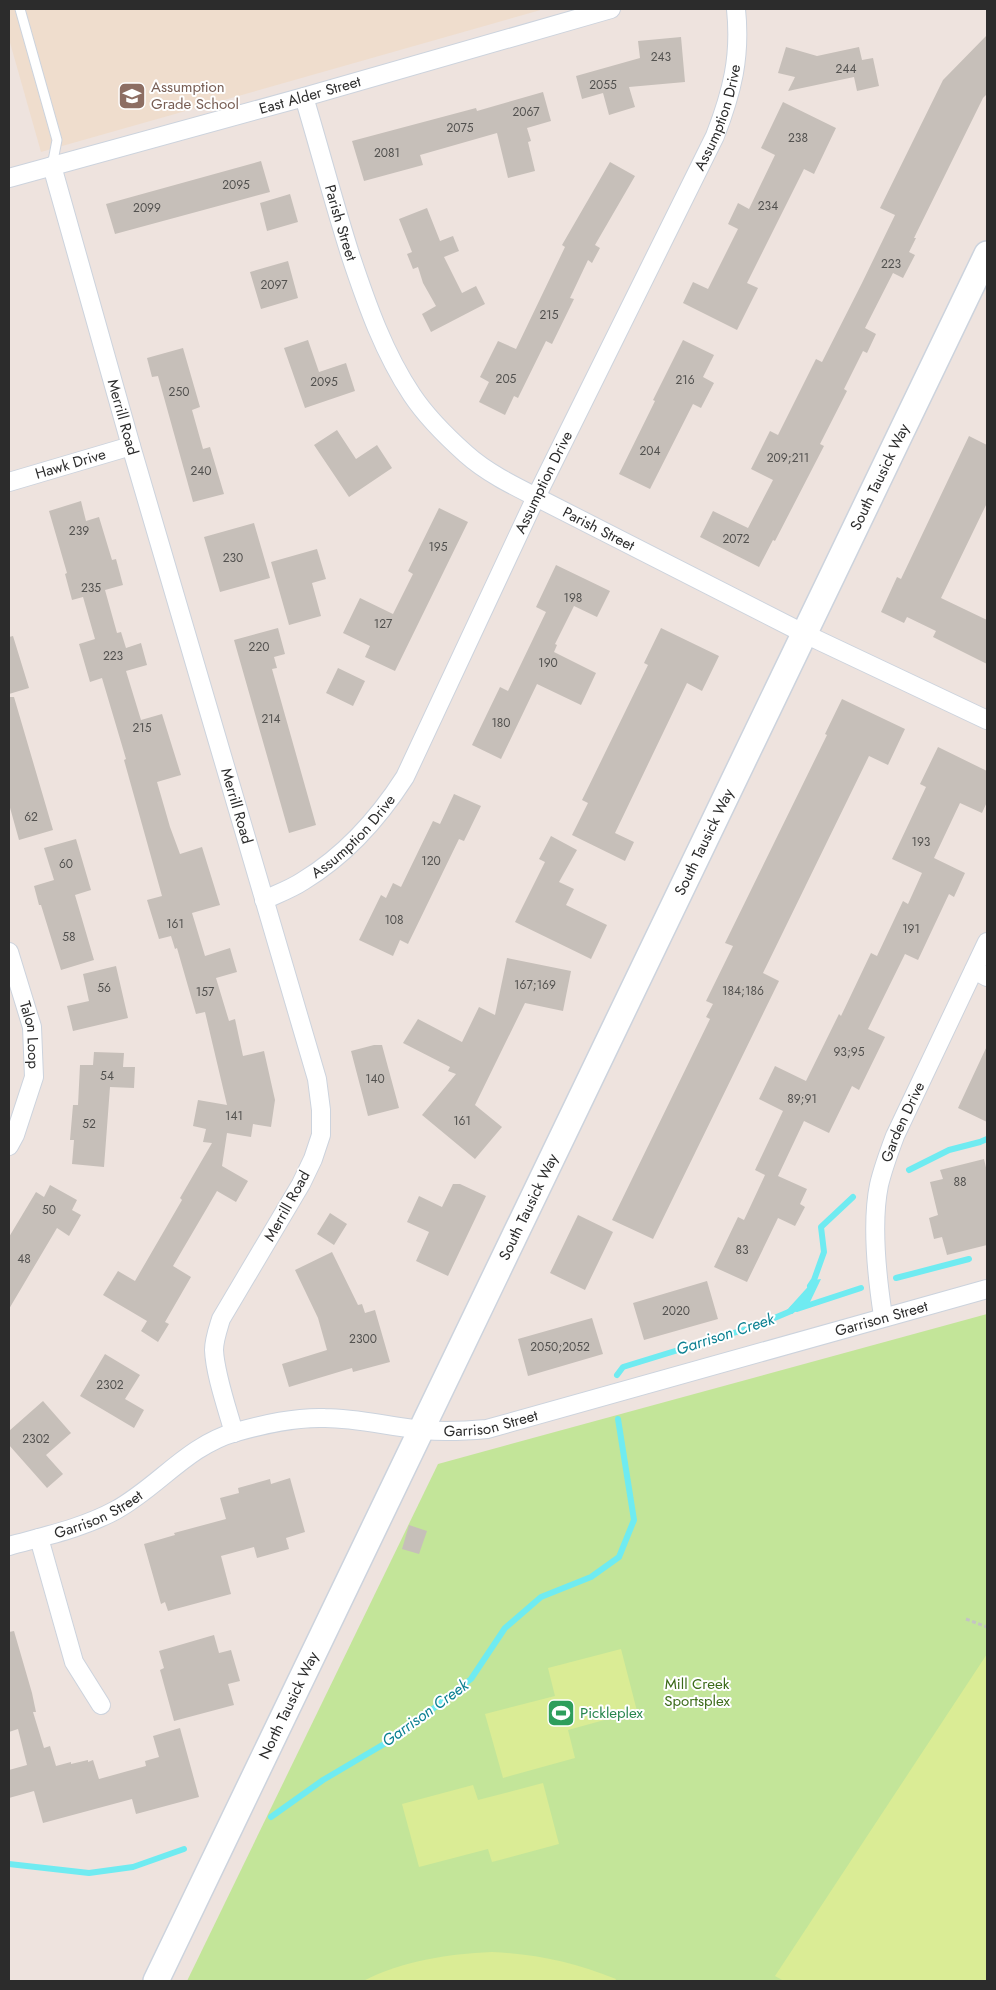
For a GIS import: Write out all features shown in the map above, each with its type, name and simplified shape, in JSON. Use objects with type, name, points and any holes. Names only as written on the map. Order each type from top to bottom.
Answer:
[{"type":"main road","name":"South Tausick Way","points":[[422,1430],[987,254]]},
{"type":"main road","name":"North Tausick Way","points":[[156,1981],[422,1430]]},
{"type":"street","name":"East Alder Street","points":[[9,178],[304,97],[611,9]]},
{"type":"street","name":"Assumption Drive","points":[[264,900],[302,881],[334,859],[363,834],[386,807],[406,777],[536,498],[715,136],[729,98],[736,63],[738,28],[736,9]]},
{"type":"street","name":"Parish Street","points":[[304,97],[359,282],[374,323],[392,363],[413,397],[467,455],[501,478],[536,498],[805,634],[987,720]]},
{"type":"street","name":"Merrill Road","points":[[52,166],[131,446],[317,1079],[321,1110],[321,1134],[313,1159],[221,1319],[217,1334],[214,1349],[217,1367],[234,1433]]},
{"type":"street","name":"Hawk Drive","points":[[9,482],[131,446]]},
{"type":"street","name":"Garden Drive","points":[[884,1316],[878,1288],[876,1254],[876,1218],[879,1186],[894,1136],[980,974],[987,942]]},
{"type":"street","name":"Talon Loop","points":[[9,952],[32,1027],[34,1076],[15,1135],[9,1146]]},
{"type":"street","name":"Garrison Street","points":[[9,1546],[82,1525],[116,1510],[147,1490],[172,1468],[209,1443],[234,1433],[285,1420],[324,1418],[358,1420],[422,1430],[456,1432],[487,1429],[884,1316],[987,1289]]},
{"type":"street","points":[[40,1538],[74,1662],[101,1705]]},
{"type":"lane","points":[[20,9],[57,140],[52,166]]},
{"type":"path","points":[[966,1619],[987,1627]]},
{"type":"shaded area","name":"Assumption Grade School","points":[[9,9],[544,9],[41,152],[9,39]]},
{"type":"green space","name":"Mill Creek Sportsplex","points":[[987,1314],[987,1981],[187,1981],[438,1464]]},
{"type":"green space","name":"Pickleplex","points":[[621,1649],[637,1711],[568,1730],[575,1758],[503,1778],[485,1714],[555,1696],[548,1668]]},
{"type":"green space","points":[[987,1654],[987,1981],[784,1981],[775,1976]]},
{"type":"green space","points":[[543,1783],[559,1844],[492,1862],[488,1849],[419,1867],[402,1804],[473,1785],[478,1800]]},
{"type":"green space","points":[[492,1952],[555,1960],[616,1979],[615,1981],[363,1981],[394,1968],[426,1960]]},
{"type":"water","points":[[821,1279],[810,1302],[792,1314],[787,1310],[814,1280]]},
{"type":"building","points":[[987,35],[987,94],[983,98],[914,238],[916,238],[909,252],[915,255],[903,278],[893,273],[865,328],[876,334],[867,353],[863,351],[844,389],[847,391],[820,444],[824,446],[775,541],[773,540],[759,567],[700,537],[713,511],[748,528],[773,480],[751,469],[770,431],[778,435],[816,359],[822,362],[862,283],[895,215],[880,208],[943,80]]},
{"type":"building","points":[[681,37],[685,82],[629,87],[635,107],[609,115],[603,93],[582,99],[576,76],[640,58],[638,41]]},
{"type":"building","points":[[786,47],[817,56],[859,47],[862,60],[873,58],[879,86],[857,91],[854,77],[788,91],[795,77],[778,73]]},
{"type":"building","points":[[543,92],[551,121],[527,128],[531,141],[528,142],[535,171],[508,178],[497,133],[420,155],[423,165],[364,181],[352,141],[476,108],[477,111]]},
{"type":"building","points":[[783,102],[836,128],[814,174],[804,169],[747,283],[758,288],[737,330],[683,303],[693,282],[708,289],[738,229],[728,224],[738,203],[749,209],[775,155],[761,148]]},
{"type":"building","points":[[261,161],[270,192],[115,234],[106,204]]},
{"type":"building","points":[[610,162],[635,176],[595,245],[600,248],[592,263],[588,260],[570,298],[574,299],[552,344],[546,341],[518,398],[514,396],[505,415],[479,402],[489,382],[480,377],[498,341],[516,349],[565,247],[562,245]]},
{"type":"building","points":[[290,194],[298,222],[267,231],[260,203]]},
{"type":"building","points":[[427,208],[440,241],[453,236],[459,251],[444,257],[462,293],[476,286],[485,304],[431,332],[422,314],[436,306],[423,283],[418,267],[413,269],[407,254],[412,252],[399,219]]},
{"type":"building","points":[[288,261],[298,298],[261,309],[250,272]]},
{"type":"building","points":[[308,340],[319,372],[346,363],[355,391],[305,408],[284,348]]},
{"type":"building","points":[[683,340],[714,355],[703,377],[714,383],[701,408],[693,404],[650,489],[619,474]]},
{"type":"building","points":[[183,348],[200,407],[192,410],[203,449],[210,447],[224,494],[193,502],[158,376],[152,377],[147,358]]},
{"type":"building","points":[[337,430],[356,459],[377,445],[392,468],[349,497],[314,445]]},
{"type":"building","points":[[969,436],[987,445],[987,503],[941,598],[987,620],[987,664],[933,637],[936,631],[907,617],[904,623],[881,612],[897,577],[901,579]]},
{"type":"building","points":[[81,501],[86,521],[99,517],[112,560],[116,559],[123,585],[105,590],[117,633],[121,632],[126,648],[141,643],[147,665],[126,671],[141,720],[162,714],[181,775],[157,782],[170,827],[180,854],[202,847],[220,905],[192,913],[205,956],[230,948],[237,972],[216,978],[229,1021],[235,1019],[243,1056],[264,1051],[275,1100],[271,1127],[253,1124],[251,1137],[227,1133],[222,1166],[248,1181],[236,1202],[217,1191],[173,1266],[191,1277],[165,1322],[169,1324],[158,1342],[141,1331],[147,1321],[103,1295],[118,1271],[135,1281],[182,1200],[180,1198],[212,1143],[203,1142],[206,1129],[193,1126],[198,1100],[227,1105],[205,1012],[196,1014],[177,948],[175,949],[171,936],[159,939],[147,900],[162,896],[124,760],[126,759],[102,678],[90,682],[79,644],[95,639],[83,597],[72,600],[65,574],[67,573],[49,511]]},
{"type":"building","points":[[439,508],[468,522],[395,671],[365,657],[370,646],[343,633],[360,598],[393,614],[413,574],[408,571]]},
{"type":"building","points":[[254,523],[270,578],[220,592],[204,537]]},
{"type":"building","points":[[317,549],[326,579],[312,583],[321,616],[289,625],[271,562]]},
{"type":"building","points":[[556,565],[610,591],[597,617],[574,606],[555,644],[557,645],[554,652],[596,673],[581,705],[537,684],[501,759],[472,745],[500,687],[508,691],[546,612],[536,607]]},
{"type":"building","points":[[278,628],[285,654],[274,657],[277,668],[272,669],[316,825],[289,833],[234,640]]},
{"type":"building","points":[[661,628],[719,656],[702,691],[687,683],[615,833],[634,842],[625,861],[572,835],[588,803],[582,800],[648,665],[644,663]]},
{"type":"building","points":[[13,636],[29,688],[9,694],[9,637]]},
{"type":"building","points":[[338,668],[365,681],[353,706],[326,693]]},
{"type":"building","points":[[9,697],[14,697],[53,830],[19,840],[9,804]]},
{"type":"building","points":[[842,699],[905,729],[888,765],[869,756],[763,973],[779,981],[653,1239],[612,1220],[710,1019],[706,1017],[713,1004],[706,1001],[733,946],[725,943],[827,735],[825,734]]},
{"type":"building","points":[[938,747],[987,771],[987,802],[982,813],[960,803],[934,858],[965,873],[954,897],[949,894],[918,960],[905,954],[868,1029],[885,1037],[859,1090],[852,1086],[829,1133],[804,1121],[778,1176],[807,1189],[800,1204],[805,1207],[795,1226],[778,1218],[747,1282],[714,1267],[738,1217],[744,1220],[765,1175],[755,1170],[783,1111],[759,1099],[775,1066],[806,1081],[839,1014],[841,1016],[871,953],[877,956],[903,901],[908,904],[922,873],[892,859],[926,787],[920,784]]},
{"type":"building","points":[[454,794],[481,806],[464,841],[459,839],[408,944],[400,940],[393,956],[359,940],[381,895],[386,898],[393,883],[401,887],[433,821],[440,824]]},
{"type":"building","points":[[551,836],[577,850],[559,882],[574,889],[566,905],[607,925],[591,959],[515,922],[545,862],[539,859]]},
{"type":"building","points":[[76,839],[91,890],[75,895],[94,960],[61,970],[34,886],[54,880],[44,848]]},
{"type":"building","points":[[507,958],[571,971],[563,1011],[525,1003],[475,1105],[502,1127],[475,1159],[422,1115],[456,1074],[448,1071],[450,1067],[403,1043],[418,1019],[462,1042],[479,1007],[495,1015]]},
{"type":"building","points":[[116,966],[128,1018],[73,1031],[67,1006],[89,1001],[83,974]]},
{"type":"building","points":[[374,1045],[382,1045],[399,1108],[368,1116],[351,1051]]},
{"type":"building","points":[[987,1046],[987,1122],[958,1108]]},
{"type":"building","points":[[94,1052],[124,1053],[123,1067],[135,1067],[134,1088],[110,1087],[104,1167],[72,1164],[74,1140],[70,1140],[73,1105],[78,1105],[80,1065],[93,1065]]},
{"type":"building","points":[[984,1159],[987,1172],[987,1245],[947,1255],[942,1237],[934,1239],[929,1218],[938,1215],[930,1182],[943,1179],[940,1170]]},
{"type":"building","points":[[453,1184],[460,1184],[486,1196],[448,1276],[416,1261],[429,1232],[407,1222],[419,1196],[442,1207]]},
{"type":"building","points":[[50,1185],[77,1200],[72,1210],[81,1215],[69,1236],[57,1228],[9,1309],[9,1237],[36,1192],[44,1197]]},
{"type":"building","points":[[330,1213],[347,1224],[334,1245],[317,1234]]},
{"type":"building","points":[[578,1215],[613,1232],[585,1290],[550,1273]]},
{"type":"building","points":[[332,1252],[358,1305],[362,1304],[365,1313],[375,1310],[390,1362],[353,1372],[352,1368],[289,1387],[282,1364],[327,1350],[318,1318],[295,1270]]},
{"type":"building","points":[[707,1281],[718,1319],[644,1340],[633,1303]]},
{"type":"building","points":[[592,1318],[603,1354],[528,1376],[518,1339]]},
{"type":"building","points":[[105,1354],[140,1375],[125,1399],[144,1410],[134,1428],[80,1396]]},
{"type":"building","points":[[43,1401],[71,1433],[46,1455],[63,1474],[47,1488],[9,1445],[9,1431]]},
{"type":"building","points":[[290,1478],[305,1532],[286,1538],[289,1549],[257,1558],[254,1547],[221,1556],[231,1594],[168,1611],[165,1602],[161,1604],[144,1544],[175,1535],[174,1533],[226,1519],[220,1498],[239,1493],[238,1488],[270,1479],[271,1484]]},
{"type":"building","points":[[409,1525],[427,1531],[419,1554],[402,1549]]},
{"type":"building","points":[[14,1631],[32,1693],[36,1712],[33,1712],[44,1748],[50,1746],[56,1766],[71,1762],[71,1764],[93,1760],[99,1779],[146,1766],[145,1761],[159,1757],[153,1736],[180,1728],[199,1797],[136,1814],[132,1799],[43,1823],[34,1791],[9,1798],[9,1770],[27,1765],[18,1729],[9,1732],[9,1632]]},
{"type":"building","points":[[214,1635],[219,1653],[231,1650],[240,1681],[228,1684],[234,1705],[174,1721],[160,1670],[164,1668],[159,1651]]},
{"type":"waterway","name":"Garrison Creek","points":[[909,1170],[949,1150],[987,1139]]},
{"type":"waterway","name":"Garrison Creek","points":[[810,1286],[824,1252],[821,1227],[853,1197]]},
{"type":"waterway","points":[[896,1278],[969,1259]]},
{"type":"waterway","points":[[797,1309],[861,1288]]},
{"type":"waterway","name":"Garrison Creek","points":[[617,1375],[623,1367],[753,1327],[791,1311],[793,1308]]},
{"type":"waterway","name":"Garrison Creek","points":[[271,1817],[323,1780],[401,1734],[471,1679],[505,1628],[541,1597],[591,1577],[619,1557],[634,1520],[618,1419]]},
{"type":"waterway","name":"Garrison Creek","points":[[9,1864],[89,1873],[133,1867],[184,1849]]},
{"type":"place","name":"Assumption Grade School","points":[[132,96]]},
{"type":"place","name":"Pickleplex","points":[[561,1713]]}]
